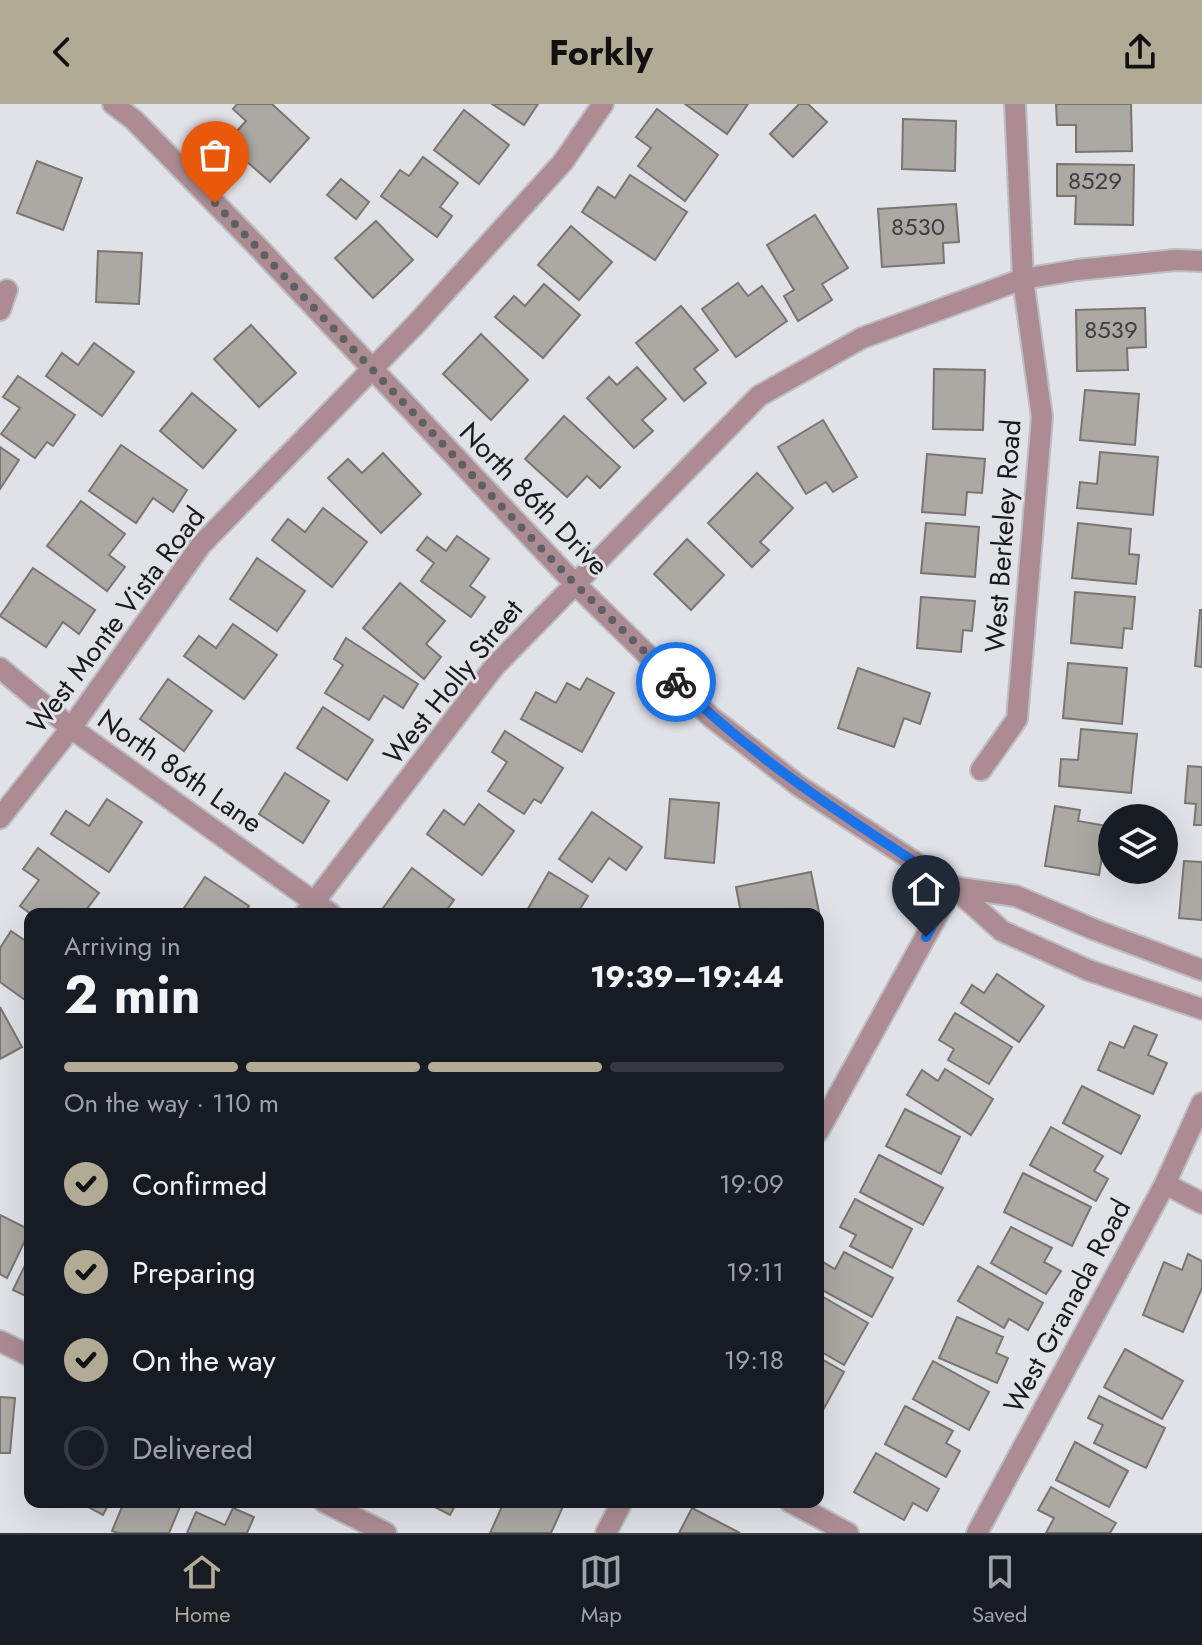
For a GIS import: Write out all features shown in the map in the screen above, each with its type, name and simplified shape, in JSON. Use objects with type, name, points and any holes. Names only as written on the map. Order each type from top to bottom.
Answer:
[{"type":"street","name":"North 86th Drive","points":[[113,104],[134,120],[574,583],[711,717],[799,786],[953,887],[1002,931],[1088,970],[1202,1009]]},
{"type":"street","points":[[134,120],[148,104]]},
{"type":"street","name":"West Monte Vista Road","points":[[0,818],[71,728],[201,545],[417,323],[563,162],[603,104]]},
{"type":"street","name":"West Berkeley Road","points":[[981,770],[1017,719],[1042,417],[1023,279],[1015,104]]},
{"type":"street","name":"West Holly Street","points":[[310,907],[494,667],[759,396],[862,338],[1023,279],[1147,263],[1202,261]]},
{"type":"street","points":[[0,310],[7,290]]},
{"type":"street","name":"North 86th Lane","points":[[0,668],[71,728],[310,907]]},
{"type":"street","name":"North 86th Drive","points":[[953,887],[1016,896],[1106,935],[1202,970]]},
{"type":"street","points":[[824,1121],[953,887]]},
{"type":"street","name":"West Granada Road","points":[[977,1533],[1165,1184],[1202,1103]]},
{"type":"street","points":[[1165,1184],[1202,1203]]},
{"type":"street","points":[[0,1341],[24,1353]]},
{"type":"street","points":[[336,1508],[386,1533]]},
{"type":"street","points":[[606,1533],[619,1508]]},
{"type":"street","points":[[801,1508],[848,1533]]},
{"type":"building","points":[[237,104],[272,104],[309,138],[270,182],[226,143],[246,121],[233,109]]},
{"type":"building","points":[[492,104],[538,104],[524,125]]},
{"type":"building","points":[[685,104],[748,104],[727,134]]},
{"type":"building","points":[[799,104],[808,104],[827,122],[793,157],[770,134]]},
{"type":"building","points":[[1056,104],[1131,104],[1132,151],[1076,152],[1076,125],[1057,125]]},
{"type":"building","points":[[657,109],[718,155],[685,201],[638,166],[651,148],[636,137]]},
{"type":"building","points":[[464,110],[509,145],[479,184],[434,150]]},
{"type":"building","points":[[903,119],[956,121],[955,171],[902,169]]},
{"type":"building","points":[[423,157],[458,183],[440,207],[452,216],[437,237],[381,196],[400,170],[409,176]]},
{"type":"building","points":[[37,161],[82,178],[63,230],[17,213]]},
{"type":"building","points":[[1057,164],[1134,165],[1133,225],[1075,224],[1076,196],[1057,196]]},
{"type":"building","points":[[630,175],[687,212],[655,260],[582,212],[598,187],[615,198]]},
{"type":"building","points":[[341,179],[369,202],[356,219],[327,195]]},
{"type":"building","points":[[956,204],[959,242],[943,243],[944,263],[882,267],[878,209]]},
{"type":"building","points":[[815,215],[848,268],[822,284],[832,300],[798,321],[784,296],[794,290],[767,245]]},
{"type":"building","points":[[376,221],[413,260],[373,298],[335,258]]},
{"type":"building","points":[[571,226],[612,262],[579,300],[538,265]]},
{"type":"building","points":[[98,251],[142,253],[139,304],[96,302]]},
{"type":"building","points":[[738,283],[748,296],[762,286],[787,321],[736,357],[702,309]]},
{"type":"building","points":[[544,284],[580,315],[543,358],[495,317],[514,296],[525,306]]},
{"type":"building","points":[[681,306],[718,350],[694,369],[706,383],[684,401],[636,343]]},
{"type":"building","points":[[1145,308],[1146,347],[1127,348],[1128,370],[1077,371],[1076,310]]},
{"type":"building","points":[[251,325],[296,373],[259,407],[214,359]]},
{"type":"building","points":[[481,334],[528,380],[491,420],[443,374]]},
{"type":"building","points":[[94,343],[134,372],[102,416],[46,376],[62,353],[78,365]]},
{"type":"building","points":[[637,367],[666,399],[642,420],[653,431],[634,448],[587,398],[609,377],[617,385]]},
{"type":"building","points":[[934,369],[985,370],[983,430],[933,429]]},
{"type":"building","points":[[18,376],[75,415],[53,446],[47,442],[35,458],[1,434],[20,408],[3,397]]},
{"type":"building","points":[[1085,390],[1139,394],[1135,445],[1080,440]]},
{"type":"building","points":[[192,393],[236,430],[203,468],[160,431]]},
{"type":"building","points":[[564,416],[620,467],[600,488],[587,476],[567,497],[525,459]]},
{"type":"building","points":[[823,420],[857,477],[833,492],[826,482],[806,494],[778,447]]},
{"type":"building","points":[[121,445],[187,490],[173,512],[153,498],[136,523],[89,491]]},
{"type":"building","points":[[0,447],[19,460],[0,489]]},
{"type":"building","points":[[1100,452],[1158,457],[1153,515],[1077,508],[1080,482],[1097,484]]},
{"type":"building","points":[[383,453],[421,494],[381,533],[328,478],[348,459],[362,473]]},
{"type":"building","points":[[927,454],[985,459],[982,493],[967,492],[965,515],[922,512]]},
{"type":"building","points":[[757,473],[793,508],[760,542],[769,550],[752,567],[708,523]]},
{"type":"building","points":[[81,501],[125,534],[109,555],[125,567],[107,591],[47,546]]},
{"type":"building","points":[[323,508],[367,542],[332,587],[272,540],[288,519],[305,532]]},
{"type":"building","points":[[926,523],[979,527],[975,577],[921,573]]},
{"type":"building","points":[[1078,523],[1131,529],[1129,554],[1139,555],[1136,584],[1072,578]]},
{"type":"building","points":[[457,536],[489,559],[470,586],[485,597],[471,617],[421,581],[434,563],[417,550],[427,537],[446,551]]},
{"type":"building","points":[[687,539],[724,575],[691,610],[654,574]]},
{"type":"building","points":[[257,558],[305,591],[277,631],[230,599]]},
{"type":"building","points":[[33,568],[95,610],[79,634],[63,622],[46,647],[0,616]]},
{"type":"building","points":[[400,583],[445,621],[426,644],[441,657],[424,679],[363,628]]},
{"type":"building","points":[[1075,592],[1135,597],[1132,629],[1124,628],[1122,648],[1071,643]]},
{"type":"building","points":[[921,597],[975,601],[972,631],[963,630],[961,652],[917,648]]},
{"type":"building","points":[[1202,610],[1202,667],[1195,666]]},
{"type":"building","points":[[233,624],[277,655],[244,699],[184,656],[199,636],[216,648]]},
{"type":"building","points":[[346,638],[418,684],[403,708],[384,696],[369,720],[325,693],[343,665],[334,659]]},
{"type":"building","points":[[1068,663],[1127,668],[1122,724],[1063,718]]},
{"type":"building","points":[[858,668],[930,693],[920,724],[904,718],[894,747],[838,728]]},
{"type":"building","points":[[587,678],[614,693],[582,752],[521,719],[536,692],[556,703],[567,683],[580,690]]},
{"type":"building","points":[[168,679],[212,711],[184,751],[140,719]]},
{"type":"building","points":[[323,707],[373,740],[347,780],[297,748]]},
{"type":"building","points":[[1081,729],[1137,734],[1131,793],[1059,786],[1061,759],[1078,760]]},
{"type":"building","points":[[505,731],[563,768],[541,803],[534,799],[524,814],[488,791],[507,762],[492,752]]},
{"type":"building","points":[[1188,766],[1202,767],[1202,825],[1194,825],[1196,804],[1185,803]]},
{"type":"building","points":[[285,773],[329,801],[303,843],[259,814]]},
{"type":"building","points":[[107,799],[142,822],[109,872],[51,834],[66,811],[89,826]]},
{"type":"building","points":[[670,799],[719,803],[714,863],[665,858]]},
{"type":"building","points":[[479,804],[514,831],[482,875],[427,834],[444,810],[464,825]]},
{"type":"building","points":[[1055,806],[1080,810],[1078,821],[1098,824],[1098,875],[1045,866]]},
{"type":"building","points":[[592,812],[642,847],[626,870],[609,858],[592,882],[559,859]]},
{"type":"building","points":[[38,848],[99,893],[88,908],[24,909],[20,906],[39,880],[23,869]]},
{"type":"building","points":[[1184,861],[1202,862],[1202,920],[1179,918]]},
{"type":"building","points":[[412,868],[454,900],[448,908],[383,908]]},
{"type":"building","points":[[549,872],[588,896],[581,908],[528,908]]},
{"type":"building","points":[[811,872],[818,908],[740,908],[736,887]]},
{"type":"building","points":[[205,877],[249,906],[248,908],[184,908]]},
{"type":"building","points":[[11,931],[24,940],[24,999],[0,982],[0,948]]},
{"type":"building","points":[[997,974],[1044,1006],[1019,1042],[961,1003],[972,985],[984,993]]},
{"type":"building","points":[[0,1007],[22,1047],[0,1059]]},
{"type":"building","points":[[955,1013],[1012,1047],[989,1084],[948,1060],[954,1049],[939,1040]]},
{"type":"building","points":[[1134,1026],[1157,1035],[1148,1055],[1167,1063],[1153,1094],[1098,1070],[1110,1042],[1124,1048]]},
{"type":"building","points":[[945,1069],[993,1099],[971,1135],[907,1095],[922,1070],[938,1081]]},
{"type":"building","points":[[1082,1086],[1140,1116],[1121,1154],[1063,1123]]},
{"type":"building","points":[[905,1109],[960,1137],[941,1174],[886,1146]]},
{"type":"building","points":[[1051,1127],[1103,1156],[1094,1171],[1108,1179],[1096,1201],[1030,1165]]},
{"type":"building","points":[[879,1155],[943,1188],[923,1225],[860,1192]]},
{"type":"building","points":[[1023,1173],[1091,1207],[1072,1246],[1004,1212]]},
{"type":"building","points":[[855,1199],[912,1229],[892,1268],[850,1246],[856,1235],[840,1227]]},
{"type":"building","points":[[0,1215],[24,1227],[24,1243],[7,1278],[0,1274]]},
{"type":"building","points":[[1011,1227],[1052,1248],[1044,1262],[1061,1271],[1046,1294],[991,1263]]},
{"type":"building","points":[[844,1252],[893,1278],[872,1317],[824,1291],[824,1263],[835,1269]]},
{"type":"building","points":[[1188,1254],[1202,1261],[1202,1288],[1183,1332],[1143,1315],[1164,1262],[1182,1270]]},
{"type":"building","points":[[978,1266],[1043,1303],[1028,1330],[1009,1319],[1004,1328],[958,1301]]},
{"type":"building","points":[[24,1267],[24,1295],[13,1290]]},
{"type":"building","points":[[824,1297],[868,1323],[844,1365],[824,1353]]},
{"type":"building","points":[[957,1317],[1003,1337],[996,1353],[1008,1358],[997,1383],[939,1358]]},
{"type":"building","points":[[1125,1349],[1183,1381],[1162,1419],[1104,1387]]},
{"type":"building","points":[[824,1360],[844,1372],[824,1408]]},
{"type":"building","points":[[933,1361],[989,1392],[969,1430],[913,1399]]},
{"type":"building","points":[[1099,1396],[1165,1428],[1146,1468],[1094,1443],[1103,1425],[1088,1418]]},
{"type":"building","points":[[0,1397],[15,1398],[10,1453],[0,1453]]},
{"type":"building","points":[[905,1406],[953,1431],[946,1443],[960,1451],[946,1477],[885,1444]]},
{"type":"building","points":[[1075,1442],[1128,1471],[1109,1507],[1056,1480]]},
{"type":"building","points":[[876,1453],[939,1489],[927,1511],[913,1503],[904,1520],[854,1492]]},
{"type":"building","points":[[1051,1487],[1116,1523],[1110,1533],[1046,1533],[1054,1518],[1038,1510]]},
{"type":"building","points":[[90,1508],[107,1508],[103,1515]]},
{"type":"building","points":[[122,1508],[179,1508],[169,1533],[112,1531]]},
{"type":"building","points":[[233,1508],[254,1517],[247,1533],[187,1533],[196,1512],[225,1525]]},
{"type":"building","points":[[437,1508],[454,1508],[450,1515]]},
{"type":"building","points":[[501,1508],[562,1508],[551,1533],[490,1533]]},
{"type":"building","points":[[692,1508],[740,1533],[679,1533]]},
{"type":"way so far","points":[[215,203],[574,583],[676,682]]},
{"type":"route","points":[[676,682],[711,717],[799,786],[953,887],[926,937]]}]
